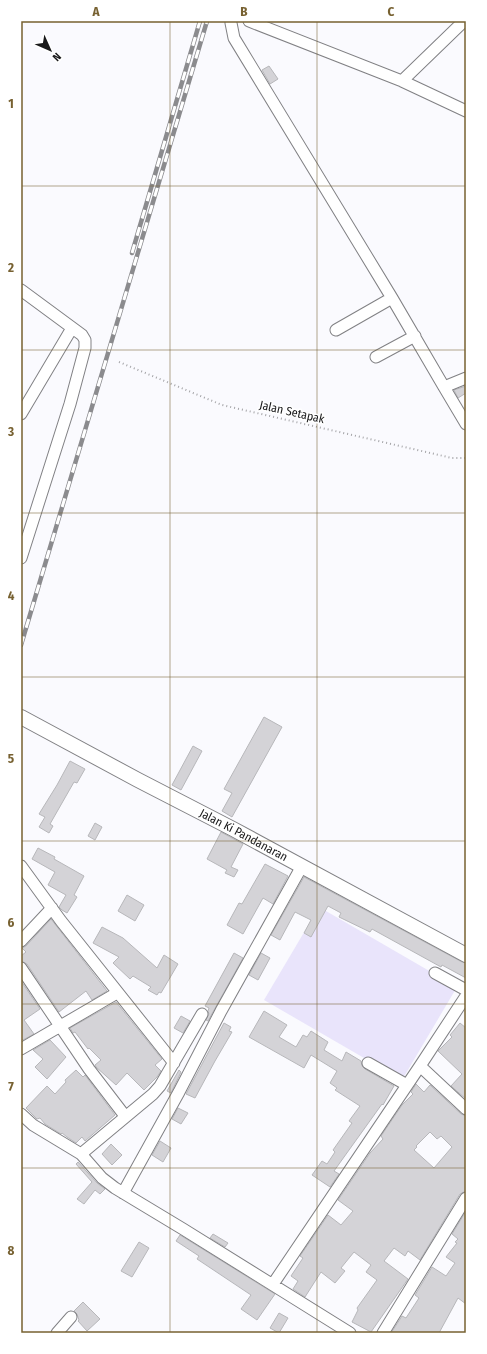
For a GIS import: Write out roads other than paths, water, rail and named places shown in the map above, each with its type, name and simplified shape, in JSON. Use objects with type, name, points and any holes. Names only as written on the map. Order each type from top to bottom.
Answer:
[{"type":"main road","name":"Jalan Ki Pandanaran","points":[[22,721],[302,866],[466,955]]},
{"type":"street","points":[[232,21],[231,23],[234,38],[392,298],[466,424]]},
{"type":"street","points":[[249,21],[402,81],[466,111]]},
{"type":"street","points":[[402,81],[464,21]]},
{"type":"street","points":[[21,290],[83,336],[85,348],[70,404],[21,558]]},
{"type":"street","points":[[336,330],[392,298]]},
{"type":"street","points":[[21,414],[72,328]]},
{"type":"street","points":[[376,357],[414,336]]},
{"type":"street","points":[[444,387],[466,378]]},
{"type":"street","points":[[21,866],[61,921],[174,1064]]},
{"type":"street","points":[[123,1193],[179,1092],[220,1011],[302,866]]},
{"type":"street","points":[[21,941],[52,908]]},
{"type":"street","points":[[21,968],[89,1069],[125,1116]]},
{"type":"street","points":[[435,973],[466,990]]},
{"type":"street","points":[[21,1049],[117,993]]},
{"type":"street","points":[[273,1284],[466,996]]},
{"type":"street","points":[[81,1154],[153,1094],[160,1086],[202,1014]]},
{"type":"street","points":[[368,1064],[407,1085]]},
{"type":"street","points":[[420,1066],[466,1109]]},
{"type":"street","points":[[21,1114],[33,1125],[81,1154],[102,1178],[123,1193],[273,1284],[350,1333]]},
{"type":"street","points":[[382,1333],[466,1198]]},
{"type":"street","points":[[57,1333],[72,1317]]},
{"type":"railway","points":[[132,253],[200,21]]},
{"type":"railway","points":[[21,645],[207,21]]}]
